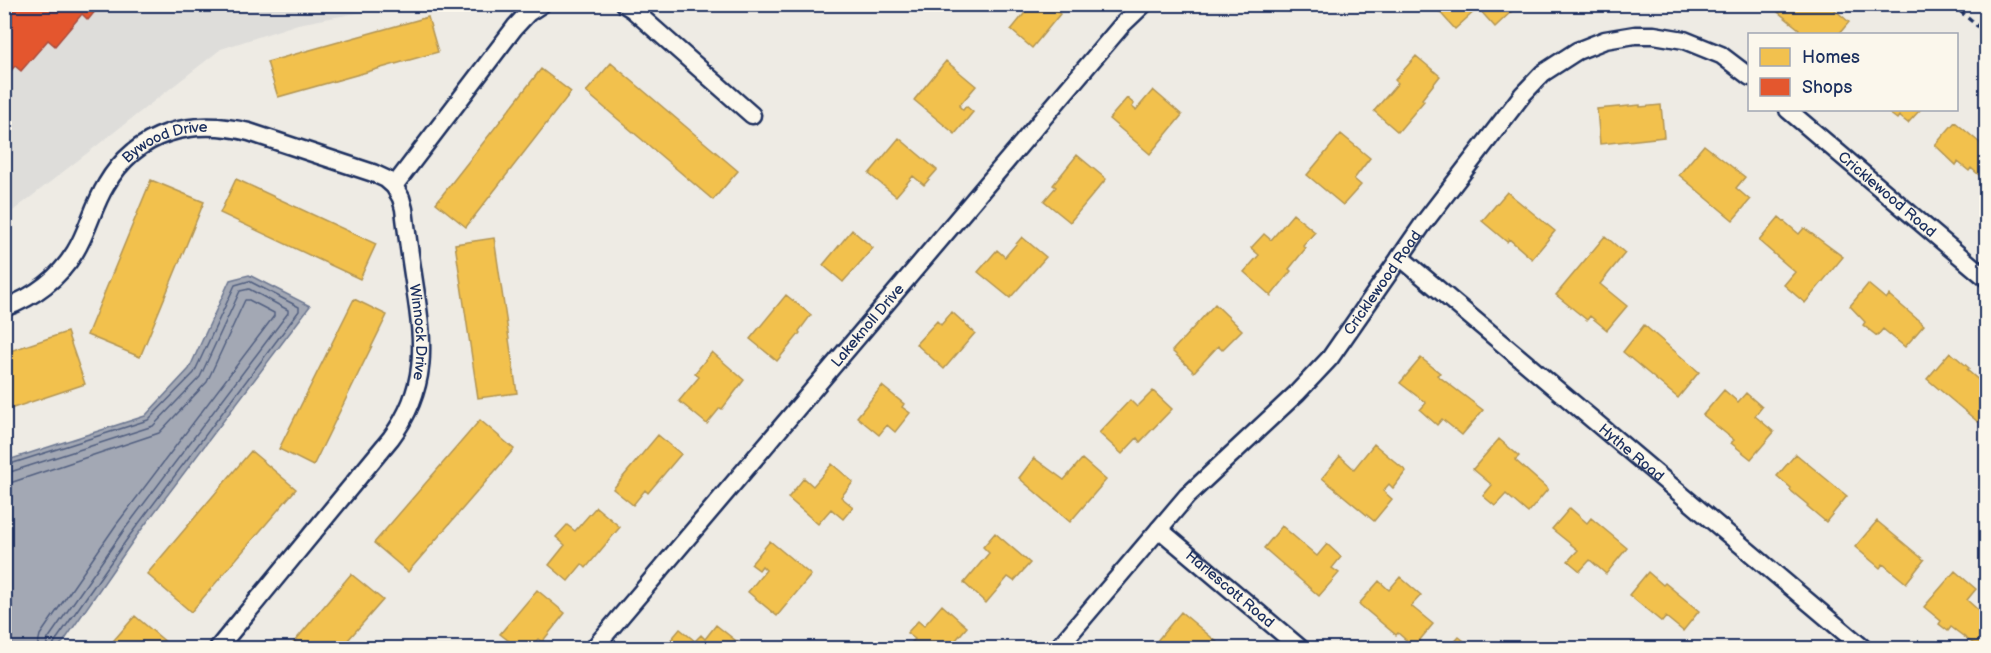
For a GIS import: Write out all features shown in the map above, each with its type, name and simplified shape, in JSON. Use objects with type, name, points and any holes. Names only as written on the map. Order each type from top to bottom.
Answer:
[{"type":"street","points":[[394,186],[515,27],[528,13],[542,4]]},
{"type":"street","points":[[624,4],[752,115]]},
{"type":"street","name":"Lakeknoll Drive","points":[[594,648],[1122,25],[1144,4]]},
{"type":"street","name":"Cricklewood Road","points":[[1058,648],[1187,496],[1297,393],[1330,358],[1400,257],[1530,87],[1551,67],[1577,51],[1615,38],[1665,36],[1684,40],[1721,55],[1748,76]]},
{"type":"street","name":"Cricklewood Road","points":[[1789,111],[1986,278]]},
{"type":"street","name":"Bywood Drive","points":[[4,308],[34,294],[56,277],[75,252],[101,194],[118,167],[140,146],[168,132],[208,126],[229,127],[374,173],[394,186]]},
{"type":"street","name":"Winnock Drive","points":[[218,648],[391,438],[412,403],[421,372],[422,330],[402,204],[394,186]]},
{"type":"street","name":"Hythe Road","points":[[1400,257],[1863,648]]},
{"type":"street","name":"Harlescott Road","points":[[1159,529],[1300,648]]},
{"type":"path","points":[[1952,4],[1986,33]]},
{"type":"shaded area","points":[[5,5],[400,5],[298,24],[221,49],[5,217]]},
{"type":"water","points":[[249,275],[310,306],[135,538],[64,641],[57,648],[5,648],[5,461],[145,416],[189,369],[230,280]]},
{"type":"building: Homes","points":[[1032,4],[1049,4],[1060,14],[1032,48],[1011,30]]},
{"type":"building: Homes","points":[[1437,4],[1508,4],[1513,10],[1495,27],[1478,8],[1455,29],[1435,7]]},
{"type":"building: Homes","points":[[1784,4],[1828,4],[1849,22],[1840,33],[1796,33],[1799,29],[1778,12]]},
{"type":"building: Homes","points":[[428,17],[438,52],[278,97],[267,62]]},
{"type":"building: Homes","points":[[1416,56],[1440,76],[1422,99],[1424,101],[1398,132],[1374,111],[1398,83],[1395,80]]},
{"type":"building: Homes","points":[[946,61],[976,86],[959,106],[963,110],[966,106],[973,112],[955,134],[914,100]]},
{"type":"building: Homes","points":[[611,63],[738,171],[713,200],[586,92]]},
{"type":"building: Homes","points":[[541,69],[571,92],[466,227],[436,203]]},
{"type":"building: Homes","points":[[1153,90],[1182,115],[1150,154],[1109,119],[1127,98],[1134,104],[1132,107],[1136,110]]},
{"type":"building: Homes","points":[[1640,105],[1640,107],[1661,105],[1664,137],[1600,144],[1597,109]]},
{"type":"building: Homes","points":[[1886,111],[1919,111],[1908,123],[1899,116],[1897,119]]},
{"type":"building: Homes","points":[[1955,122],[1986,148],[1986,181],[1971,168],[1969,171],[1958,162],[1956,165],[1935,145]]},
{"type":"building: Homes","points":[[1341,134],[1370,158],[1354,179],[1361,185],[1343,205],[1307,175]]},
{"type":"building: Homes","points":[[899,138],[937,170],[924,185],[913,176],[896,196],[869,174]]},
{"type":"building: Homes","points":[[1704,145],[1745,177],[1736,188],[1750,200],[1733,220],[1679,175]]},
{"type":"building: Homes","points":[[1077,155],[1106,179],[1070,222],[1044,201],[1056,187],[1053,185]]},
{"type":"building: Homes","points":[[236,179],[376,244],[360,279],[220,213]]},
{"type":"building: Homes","points":[[151,180],[204,202],[140,357],[87,335]]},
{"type":"building: Homes","points":[[1507,192],[1555,231],[1532,259],[1509,239],[1507,242],[1482,221]]},
{"type":"building: Homes","points":[[1293,214],[1315,232],[1303,246],[1306,248],[1289,269],[1291,271],[1271,296],[1244,272],[1259,255],[1251,248],[1264,234],[1271,240]]},
{"type":"building: Homes","points":[[1779,217],[1799,234],[1804,228],[1843,257],[1805,303],[1784,285],[1795,272],[1759,241]]},
{"type":"building: Homes","points":[[852,230],[873,248],[843,282],[823,265]]},
{"type":"building: Homes","points":[[1605,236],[1625,253],[1600,284],[1627,306],[1607,330],[1590,316],[1587,320],[1556,295]]},
{"type":"building: Homes","points":[[1022,237],[1046,257],[1010,298],[978,272],[997,250],[1005,257]]},
{"type":"building: Homes","points":[[494,238],[517,393],[478,398],[455,244]]},
{"type":"building: Homes","points":[[1868,284],[1886,299],[1889,295],[1924,325],[1905,347],[1883,329],[1877,336],[1863,325],[1865,322],[1850,306]]},
{"type":"building: Homes","points":[[786,295],[811,315],[799,331],[800,333],[777,361],[750,339]]},
{"type":"building: Homes","points":[[354,299],[387,315],[313,466],[279,449]]},
{"type":"building: Homes","points":[[1215,304],[1242,330],[1222,350],[1218,346],[1194,372],[1172,351]]},
{"type":"building: Homes","points":[[952,312],[975,333],[944,369],[916,344],[937,321],[941,325]]},
{"type":"building: Homes","points":[[1644,325],[1699,372],[1678,398],[1623,352]]},
{"type":"building: Homes","points":[[67,332],[85,384],[4,411],[4,353]]},
{"type":"building: Homes","points":[[712,352],[744,380],[722,409],[720,408],[707,424],[679,401],[699,377],[695,373]]},
{"type":"building: Homes","points":[[1950,352],[1969,368],[1967,370],[1982,383],[1980,385],[1986,391],[1986,412],[1978,422],[1927,379]]},
{"type":"building: Homes","points":[[1421,358],[1440,373],[1437,375],[1483,410],[1462,435],[1442,419],[1437,425],[1420,410],[1426,403],[1400,383]]},
{"type":"building: Homes","points":[[882,386],[904,404],[902,407],[910,413],[895,432],[887,425],[879,435],[857,417]]},
{"type":"building: Homes","points":[[1724,390],[1738,402],[1746,393],[1762,407],[1755,416],[1774,432],[1751,459],[1731,443],[1734,440],[1703,415]]},
{"type":"building: Homes","points":[[1153,391],[1172,409],[1140,442],[1137,438],[1122,454],[1099,433],[1130,400],[1137,407]]},
{"type":"building: Homes","points":[[480,420],[514,449],[408,572],[374,543]]},
{"type":"building: Homes","points":[[658,435],[681,454],[648,493],[645,490],[633,505],[613,489]]},
{"type":"building: Homes","points":[[1499,439],[1519,456],[1515,460],[1548,489],[1528,513],[1506,494],[1495,506],[1483,496],[1492,485],[1473,469]]},
{"type":"building: Homes","points":[[1374,444],[1406,471],[1393,488],[1389,484],[1383,491],[1392,499],[1374,521],[1322,478],[1340,456],[1354,469]]},
{"type":"building: Homes","points":[[251,451],[296,489],[191,612],[147,574]]},
{"type":"building: Homes","points":[[1796,454],[1847,496],[1826,522],[1777,476]]},
{"type":"building: Homes","points":[[1034,458],[1064,480],[1082,459],[1106,480],[1070,522],[1019,478]]},
{"type":"building: Homes","points":[[832,464],[853,482],[841,497],[853,507],[843,519],[831,509],[818,524],[788,498],[804,478],[813,486]]},
{"type":"building: Homes","points":[[596,507],[620,527],[586,568],[582,564],[568,581],[549,565],[565,545],[556,537],[567,525],[575,531]]},
{"type":"building: Homes","points":[[1570,508],[1587,523],[1591,518],[1627,548],[1606,574],[1590,560],[1580,571],[1568,561],[1578,550],[1552,529]]},
{"type":"building: Homes","points":[[1877,521],[1924,560],[1906,583],[1883,564],[1880,568],[1855,547]]},
{"type":"building: Homes","points":[[1282,526],[1317,556],[1327,544],[1341,557],[1332,568],[1339,573],[1319,596],[1264,548]]},
{"type":"building: Homes","points":[[995,533],[1030,563],[1014,581],[1008,577],[986,603],[964,583],[989,553],[983,547]]},
{"type":"building: Homes","points":[[770,541],[811,575],[777,616],[748,592],[766,570],[762,566],[759,570],[751,564]]},
{"type":"building: Homes","points":[[1955,571],[1976,589],[1967,600],[1986,617],[1986,637],[1978,647],[1951,627],[1948,631],[1939,624],[1941,621],[1924,607]]},
{"type":"building: Homes","points":[[1648,572],[1699,611],[1683,631],[1666,617],[1662,622],[1629,595]]},
{"type":"building: Homes","points":[[351,574],[383,600],[341,648],[289,648]]},
{"type":"building: Homes","points":[[1400,577],[1421,595],[1411,606],[1433,624],[1414,647],[1359,604],[1379,581],[1389,590]]},
{"type":"building: Homes","points":[[537,590],[565,613],[542,642],[538,639],[530,648],[518,648],[500,634]]},
{"type":"building: Homes","points":[[942,605],[967,627],[949,648],[906,648],[915,639],[907,633],[918,621],[924,626]]},
{"type":"building: Homes","points":[[1181,612],[1217,642],[1212,648],[1151,648]]},
{"type":"building: Homes","points":[[135,616],[167,643],[162,648],[107,648]]},
{"type":"building: Homes","points":[[716,625],[745,648],[664,648],[680,629],[695,641],[701,635],[705,639]]},
{"type":"building: Homes","points":[[1459,637],[1473,648],[1449,648]]},
{"type":"building: Shops","points":[[4,4],[101,4],[88,20],[82,14],[55,46],[48,40],[21,71],[15,66],[4,78]]}]
